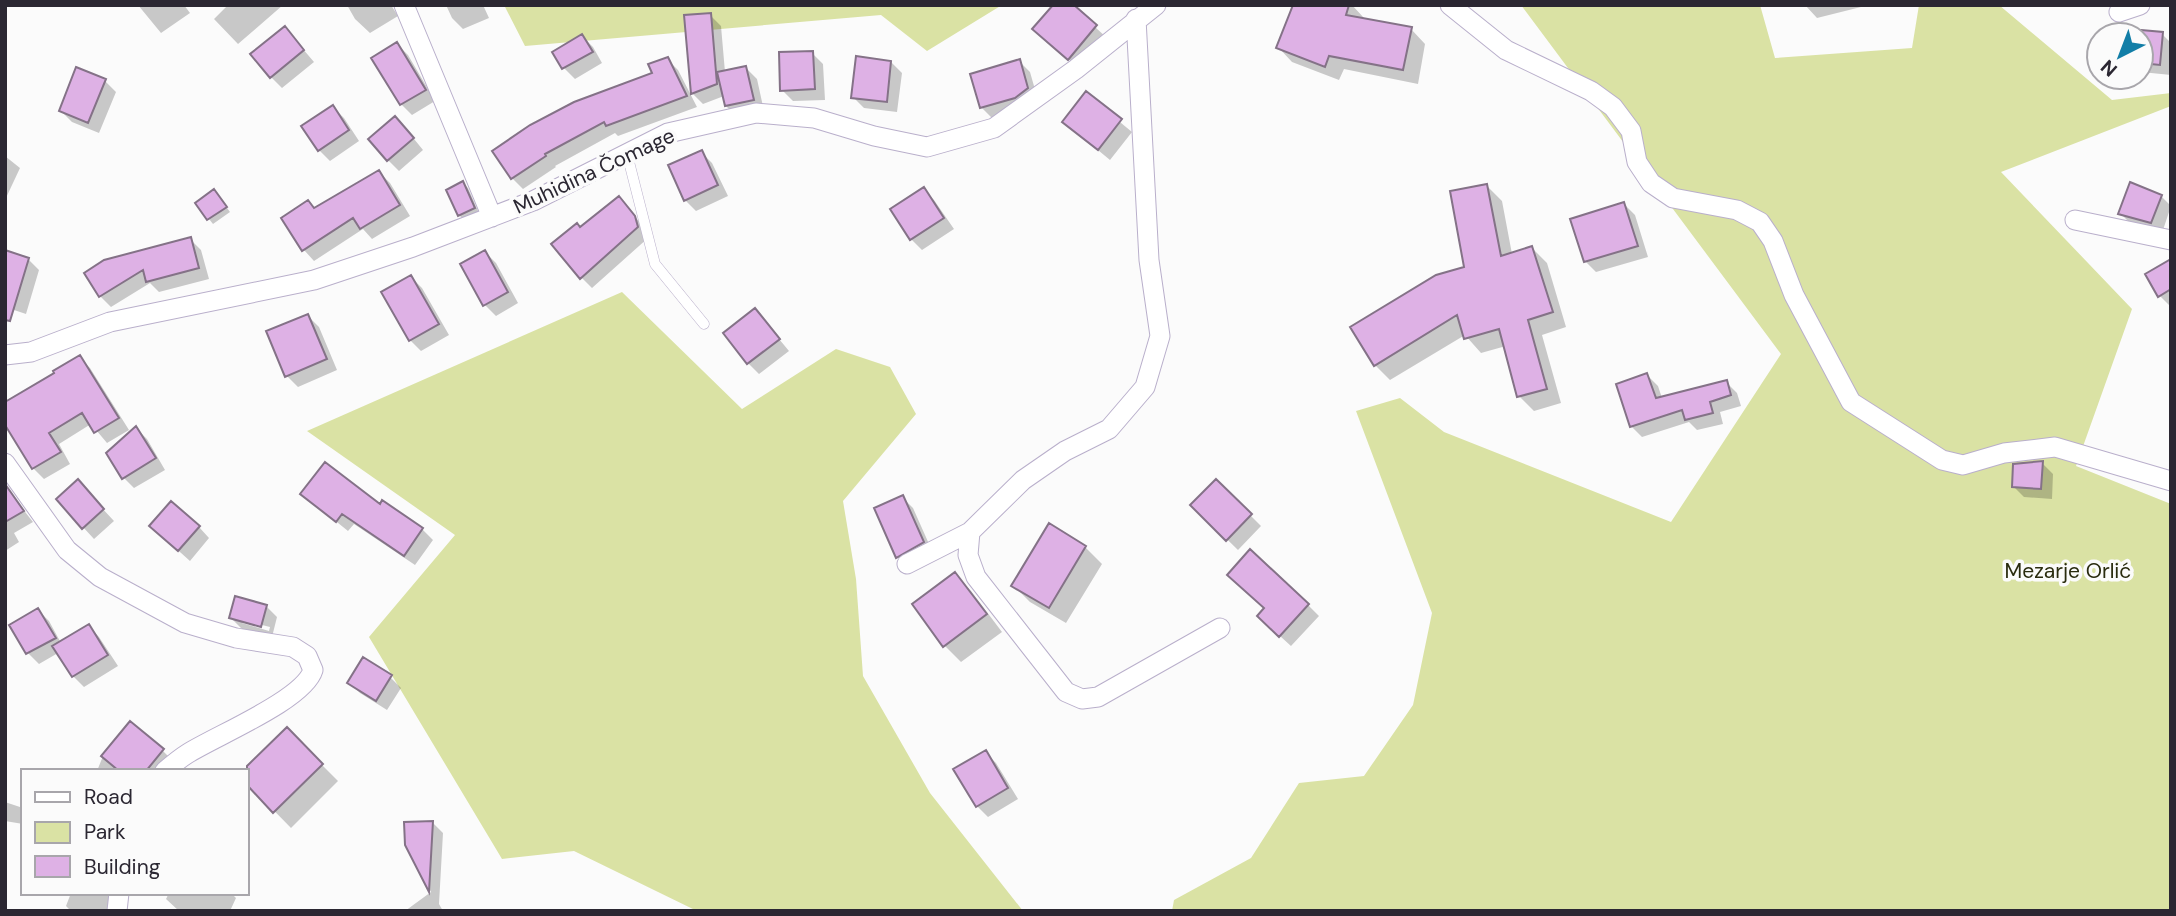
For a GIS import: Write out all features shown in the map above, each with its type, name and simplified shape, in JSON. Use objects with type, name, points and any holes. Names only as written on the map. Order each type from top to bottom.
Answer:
[{"type":"street","points":[[404,5],[492,217]]},
{"type":"street","name":"Muhidina Čomage","points":[[5,355],[31,352],[110,322],[314,280],[414,247],[533,201],[668,133],[755,113],[814,118],[874,136],[927,147],[994,128],[1076,69],[1156,5]]},
{"type":"street","points":[[1450,5],[1506,51],[1591,91],[1613,107],[1630,131],[1637,162],[1651,183],[1673,198],[1737,211],[1760,222],[1773,241],[1794,295],[1851,401],[1942,460],[1953,463],[1963,465],[2004,453],[2055,447],[2171,481]]},
{"type":"street","points":[[2119,12],[2140,5]]},
{"type":"street","points":[[907,564],[970,532],[1023,480],[1065,451],[1109,429],[1145,387],[1160,336],[1149,260],[1136,19]]},
{"type":"street","points":[[2075,220],[2171,240]]},
{"type":"street","points":[[7,469],[67,550],[100,577],[185,623],[236,638],[293,647],[307,656],[313,670],[310,679],[297,690],[235,730],[187,754],[168,769]]},
{"type":"street","points":[[970,532],[968,555],[976,577],[1066,692],[1082,699],[1098,697],[1220,628]]},
{"type":"lane","points":[[627,154],[655,264],[704,324]]},
{"type":"green space","points":[[504,5],[1002,5],[927,51],[881,15],[525,46]]},
{"type":"green space","name":"Mezarje Orlić","points":[[1521,5],[1760,5],[1775,58],[1912,48],[1919,5],[1999,5],[2085,77],[2085,91],[2101,91],[2112,100],[2171,93],[2171,106],[2001,172],[2132,309],[2076,466],[2171,504],[2171,911],[1172,911],[1174,900],[1251,858],[1299,783],[1364,776],[1413,705],[1432,613],[1356,411],[1400,398],[1444,432],[1671,522],[1781,354]]},
{"type":"green space","points":[[622,292],[742,409],[836,349],[890,367],[916,414],[843,501],[856,579],[863,676],[930,793],[1023,911],[697,911],[574,851],[502,859],[369,637],[455,535],[307,431]]},
{"type":"building","points":[[1053,5],[1074,5],[1097,25],[1068,60],[1032,29]]},
{"type":"building","points":[[1293,5],[1349,5],[1346,15],[1412,27],[1403,70],[1329,56],[1325,67],[1276,48]]},
{"type":"building","points":[[711,13],[717,84],[691,94],[684,15]]},
{"type":"building","points":[[285,26],[304,50],[270,78],[250,54]]},
{"type":"building","points":[[2155,31],[2163,32],[2160,65],[2155,64]]},
{"type":"building","points":[[582,34],[593,52],[562,69],[552,52]]},
{"type":"building","points":[[397,42],[426,90],[400,105],[371,58]]},
{"type":"building","points":[[813,51],[815,89],[780,91],[779,52]]},
{"type":"building","points":[[856,56],[891,61],[887,102],[851,98]]},
{"type":"building","points":[[668,57],[687,96],[606,126],[604,122],[545,154],[546,156],[511,179],[492,151],[530,125],[574,102],[652,73],[648,64]]},
{"type":"building","points":[[1020,59],[1028,88],[1015,98],[980,108],[970,74]]},
{"type":"building","points":[[746,66],[754,100],[725,106],[717,72]]},
{"type":"building","points":[[76,67],[106,79],[88,123],[59,111]]},
{"type":"building","points":[[1086,91],[1122,119],[1098,150],[1062,122]]},
{"type":"building","points":[[333,105],[349,130],[318,151],[301,126]]},
{"type":"building","points":[[395,116],[414,138],[387,161],[368,139]]},
{"type":"building","points":[[702,150],[718,185],[684,201],[668,165]]},
{"type":"building","points":[[379,170],[400,205],[360,229],[353,218],[302,251],[281,218],[308,200],[314,208]]},
{"type":"building","points":[[463,181],[475,208],[458,216],[446,190]]},
{"type":"building","points":[[2130,182],[2162,195],[2151,223],[2118,214]]},
{"type":"building","points":[[1487,184],[1501,256],[1532,246],[1553,312],[1528,320],[1547,389],[1517,397],[1499,329],[1464,339],[1457,315],[1374,366],[1350,327],[1436,275],[1464,267],[1450,191]]},
{"type":"building","points":[[924,187],[944,218],[910,240],[890,209]]},
{"type":"building","points":[[214,189],[227,207],[207,220],[195,203]]},
{"type":"building","points":[[619,196],[635,216],[638,227],[580,279],[551,244],[577,223],[580,227]]},
{"type":"building","points":[[1624,202],[1638,246],[1584,262],[1570,219]]},
{"type":"building","points":[[191,237],[199,268],[146,282],[143,270],[99,297],[84,273],[104,260]]},
{"type":"building","points":[[5,250],[29,258],[10,321],[5,320]]},
{"type":"building","points":[[485,250],[508,292],[483,306],[460,264]]},
{"type":"building","points":[[2171,259],[2171,289],[2158,297],[2145,274]]},
{"type":"building","points":[[411,275],[439,324],[409,341],[381,292]]},
{"type":"building","points":[[755,308],[780,339],[747,364],[723,333]]},
{"type":"building","points":[[308,314],[327,359],[285,377],[266,331]]},
{"type":"building","points":[[80,355],[119,418],[94,433],[82,413],[49,433],[61,452],[32,469],[5,425],[5,402]]},
{"type":"building","points":[[1647,373],[1656,398],[1727,380],[1731,395],[1710,402],[1713,413],[1685,420],[1682,410],[1630,427],[1616,384]]},
{"type":"building","points":[[136,426],[156,458],[122,479],[106,453]]},
{"type":"building","points":[[2043,461],[2041,489],[2012,487],[2013,464]]},
{"type":"building","points":[[325,462],[380,504],[382,500],[423,528],[404,556],[342,514],[336,522],[300,494]]},
{"type":"building","points":[[78,479],[104,509],[82,529],[56,499]]},
{"type":"building","points":[[1216,479],[1252,514],[1226,541],[1190,505]]},
{"type":"building","points":[[5,484],[24,511],[5,522]]},
{"type":"building","points":[[903,495],[924,542],[896,558],[874,508]]},
{"type":"building","points":[[171,501],[200,526],[178,551],[149,526]]},
{"type":"building","points":[[1049,523],[1086,546],[1049,608],[1011,586]]},
{"type":"building","points":[[1250,549],[1309,604],[1279,637],[1257,616],[1264,608],[1227,575]]},
{"type":"building","points":[[955,572],[987,614],[943,647],[912,604]]},
{"type":"building","points":[[235,596],[267,605],[261,627],[229,618]]},
{"type":"building","points":[[38,608],[56,638],[26,654],[9,625]]},
{"type":"building","points":[[89,624],[108,655],[72,677],[52,646]]},
{"type":"building","points":[[363,657],[392,675],[376,701],[347,683]]},
{"type":"building","points":[[130,721],[164,749],[148,769],[117,769],[101,756]]},
{"type":"building","points":[[287,727],[323,764],[273,813],[248,786],[247,766]]},
{"type":"building","points":[[986,750],[1008,788],[976,807],[953,769]]},
{"type":"building","points":[[433,821],[429,892],[405,845],[404,822]]}]
